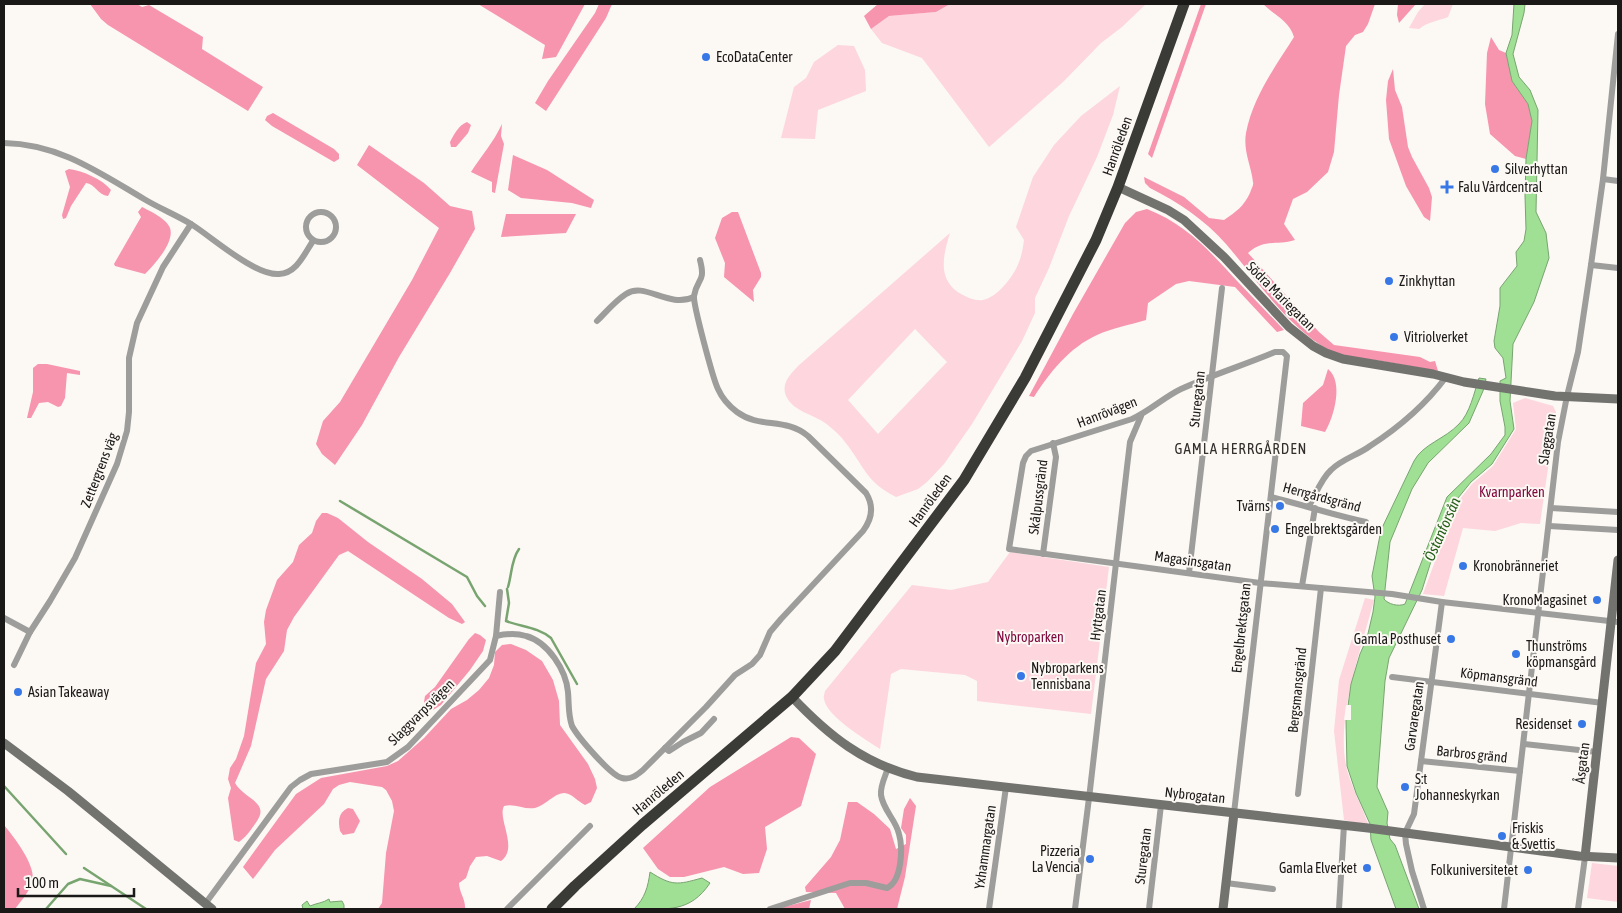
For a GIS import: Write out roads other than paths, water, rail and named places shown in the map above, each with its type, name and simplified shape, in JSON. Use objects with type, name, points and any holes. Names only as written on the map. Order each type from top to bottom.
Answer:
[{"type":"highway","name":"Hanröleden","points":[[552,909],[642,825],[792,698],[836,651],[964,480],[1029,370],[1096,240],[1118,187],[1184,4]]},
{"type":"street","name":"Slaggatan","points":[[1504,909],[1558,442],[1578,352],[1591,265],[1615,93],[1618,34]]},
{"type":"street","points":[[4,143],[36,146],[65,155],[190,224],[227,250],[261,270],[272,274],[286,273],[296,267],[313,240]]},
{"type":"street","points":[[1603,179],[1618,181]]},
{"type":"street","name":"Södra Mariegatan","points":[[1118,187],[1168,210],[1191,226],[1224,257],[1289,327],[1313,346],[1343,359],[1496,387],[1567,396]]},
{"type":"street","points":[[316,212],[330,214],[336,222],[334,236],[327,242],[313,240],[306,233],[308,219],[316,212]]},
{"type":"street","name":"Zettergrens väg","points":[[14,665],[30,632],[75,558],[117,464],[127,431],[129,358],[137,323],[163,267],[190,224]]},
{"type":"street","points":[[496,636],[508,634],[526,636],[540,643],[560,668],[564,677],[568,691],[570,721],[574,730],[602,763],[618,776],[627,778],[638,774],[706,707],[735,674],[752,664],[770,632],[863,531],[869,522],[872,512],[869,498],[863,488],[803,432],[788,425],[761,422],[748,418],[736,411],[725,400],[714,380],[694,297],[703,273],[700,260]]},
{"type":"street","points":[[1591,265],[1618,268]]},
{"type":"street","name":"Sturegatan","points":[[1189,573],[1213,375],[1214,342],[1222,288]]},
{"type":"street","points":[[597,321],[627,293],[639,290],[671,300],[686,300],[694,297]]},
{"type":"street","name":"Hanrövägen","points":[[1009,549],[1024,459],[1031,451],[1109,428],[1141,415],[1171,394],[1213,375],[1275,352],[1283,352]]},
{"type":"street","name":"Engelbrektsgatan","points":[[1223,909],[1260,583],[1288,359],[1283,352]]},
{"type":"street","points":[[1302,586],[1312,507],[1326,476],[1332,469],[1385,436],[1415,410],[1446,377]]},
{"type":"street","points":[[1567,396],[1618,399]]},
{"type":"street","name":"Hyttgatan","points":[[1075,909],[1130,442],[1141,415]]},
{"type":"street","name":"Skålpussgränd","points":[[1043,554],[1056,457],[1053,443]]},
{"type":"street","name":"Herrgårdsgränd","points":[[1271,497],[1366,522]]},
{"type":"street","points":[[1551,508],[1618,512]]},
{"type":"street","points":[[1549,524],[1618,530]]},
{"type":"street","name":"Magasinsgatan","points":[[1009,549],[1260,583],[1406,596],[1442,602]]},
{"type":"street","name":"Åsgatan","points":[[1578,909],[1603,703],[1615,622],[1618,560]]},
{"type":"street","name":"Bergsmansgränd","points":[[1298,794],[1321,588]]},
{"type":"street","name":"Slaggvarpsvägen","points":[[209,906],[291,787],[311,774],[387,762],[434,720],[490,660],[496,636],[500,592]]},
{"type":"street","points":[[1442,602],[1615,622]]},
{"type":"street","name":"Garvaregatan","points":[[1405,833],[1414,814],[1442,602]]},
{"type":"street","points":[[4,618],[30,632]]},
{"type":"street","name":"Köpmansgränd","points":[[1392,678],[1603,703]]},
{"type":"street","name":"Nybrogatan","points":[[792,698],[835,738],[859,754],[888,768],[917,777],[1344,825],[1585,857],[1618,858]]},
{"type":"street","points":[[665,748],[670,752],[683,742],[701,733],[714,719]]},
{"type":"street","points":[[4,743],[68,791],[209,906]]},
{"type":"street","points":[[1524,744],[1597,752]]},
{"type":"street","points":[[1524,744],[1597,752]]},
{"type":"street","name":"Barbros gränd","points":[[1421,761],[1520,771]]},
{"type":"street","points":[[770,909],[850,883],[866,883],[887,888],[896,881],[900,870],[899,834],[884,805],[881,794],[888,768]]},
{"type":"street","name":"Yxhammargatan","points":[[989,909],[1006,787]]},
{"type":"street","name":"Sturegatan","points":[[1148,909],[1162,805]]},
{"type":"street","points":[[1339,909],[1344,825]]},
{"type":"street","points":[[508,909],[590,826]]},
{"type":"street","points":[[1405,833],[1410,865],[1424,909]]},
{"type":"street","points":[[1226,883],[1273,889]]},
{"type":"water","name":"Östanforsån","points":[[1514,4],[1525,4],[1513,54],[1519,77],[1530,90],[1538,110],[1536,212],[1546,233],[1549,258],[1534,302],[1513,344],[1510,401],[1514,429],[1492,464],[1471,482],[1454,503],[1433,555],[1422,590],[1389,658],[1385,681],[1377,787],[1388,812],[1387,823],[1390,839],[1395,845],[1419,909],[1396,909],[1371,840],[1370,824],[1356,793],[1347,766],[1346,721],[1351,684],[1367,638],[1373,612],[1375,597],[1372,576],[1381,530],[1414,461],[1423,450],[1459,424],[1469,409],[1479,378],[1486,379],[1483,391],[1469,423],[1428,463],[1412,489],[1390,542],[1384,599],[1396,605],[1405,604],[1447,497],[1491,454],[1505,435],[1500,401],[1500,381],[1506,378],[1503,358],[1495,348],[1494,341],[1500,306],[1500,288],[1517,266],[1516,252],[1524,241],[1526,229],[1526,159],[1532,121],[1528,104],[1512,81],[1506,53],[1512,35]]},
{"type":"water","points":[[650,872],[664,880],[675,883],[702,878],[710,883],[694,900],[686,904],[667,909],[634,909],[641,901],[645,892]]},
{"type":"water","points":[[329,899],[330,902],[342,901],[344,909],[303,909],[302,905],[307,901],[310,906]]},
{"type":"waterway","points":[[340,501],[467,577],[477,596],[485,606]]},
{"type":"waterway","points":[[508,587],[513,562],[519,549]]},
{"type":"waterway","points":[[507,589],[509,603],[506,621],[535,629],[551,638],[577,684]]},
{"type":"waterway","points":[[4,786],[66,854]]},
{"type":"waterway","points":[[84,868],[146,909]]},
{"type":"waterway","points":[[46,909],[68,884],[80,879],[111,886]]},
{"type":"place","name":"EcoDataCenter","points":[[706,57]]},
{"type":"place","name":"Silverhyttan","points":[[1495,169]]},
{"type":"place","name":"Falu Vårdcentral","points":[[1447,187]]},
{"type":"place","name":"Zinkhyttan","points":[[1389,281]]},
{"type":"place","name":"Vitriolverket","points":[[1394,337]]},
{"type":"place","name":"Tvärns","points":[[1280,506]]},
{"type":"place","name":"Engelbrektsgården","points":[[1275,529]]},
{"type":"place","name":"Kronobränneriet","points":[[1463,566]]},
{"type":"place","name":"KronoMagasinet","points":[[1597,600]]},
{"type":"place","name":"Gamla Posthuset","points":[[1451,639]]},
{"type":"place","name":"Thunströms köpmansgård","points":[[1516,654]]},
{"type":"place","name":"Nybroparkens Tennisbana","points":[[1021,676]]},
{"type":"place","name":"Asian Takeaway","points":[[18,692]]},
{"type":"place","name":"Residenset","points":[[1582,724]]},
{"type":"place","name":"S:t Johanneskyrkan","points":[[1405,787]]},
{"type":"place","name":"Friskis & Svettis","points":[[1502,836]]},
{"type":"place","name":"Pizzeria La Vencia","points":[[1090,859]]},
{"type":"place","name":"Gamla Elverket","points":[[1367,868]]},
{"type":"place","name":"Folkuniversitetet","points":[[1528,870]]},
{"type":"district","name":"GAMLA HERRGÅRDEN","points":[[1241,448]]},
{"type":"park label","name":"Kvarnparken","points":[[1512,492]]},
{"type":"park label","name":"Nybroparken","points":[[1030,637]]}]
